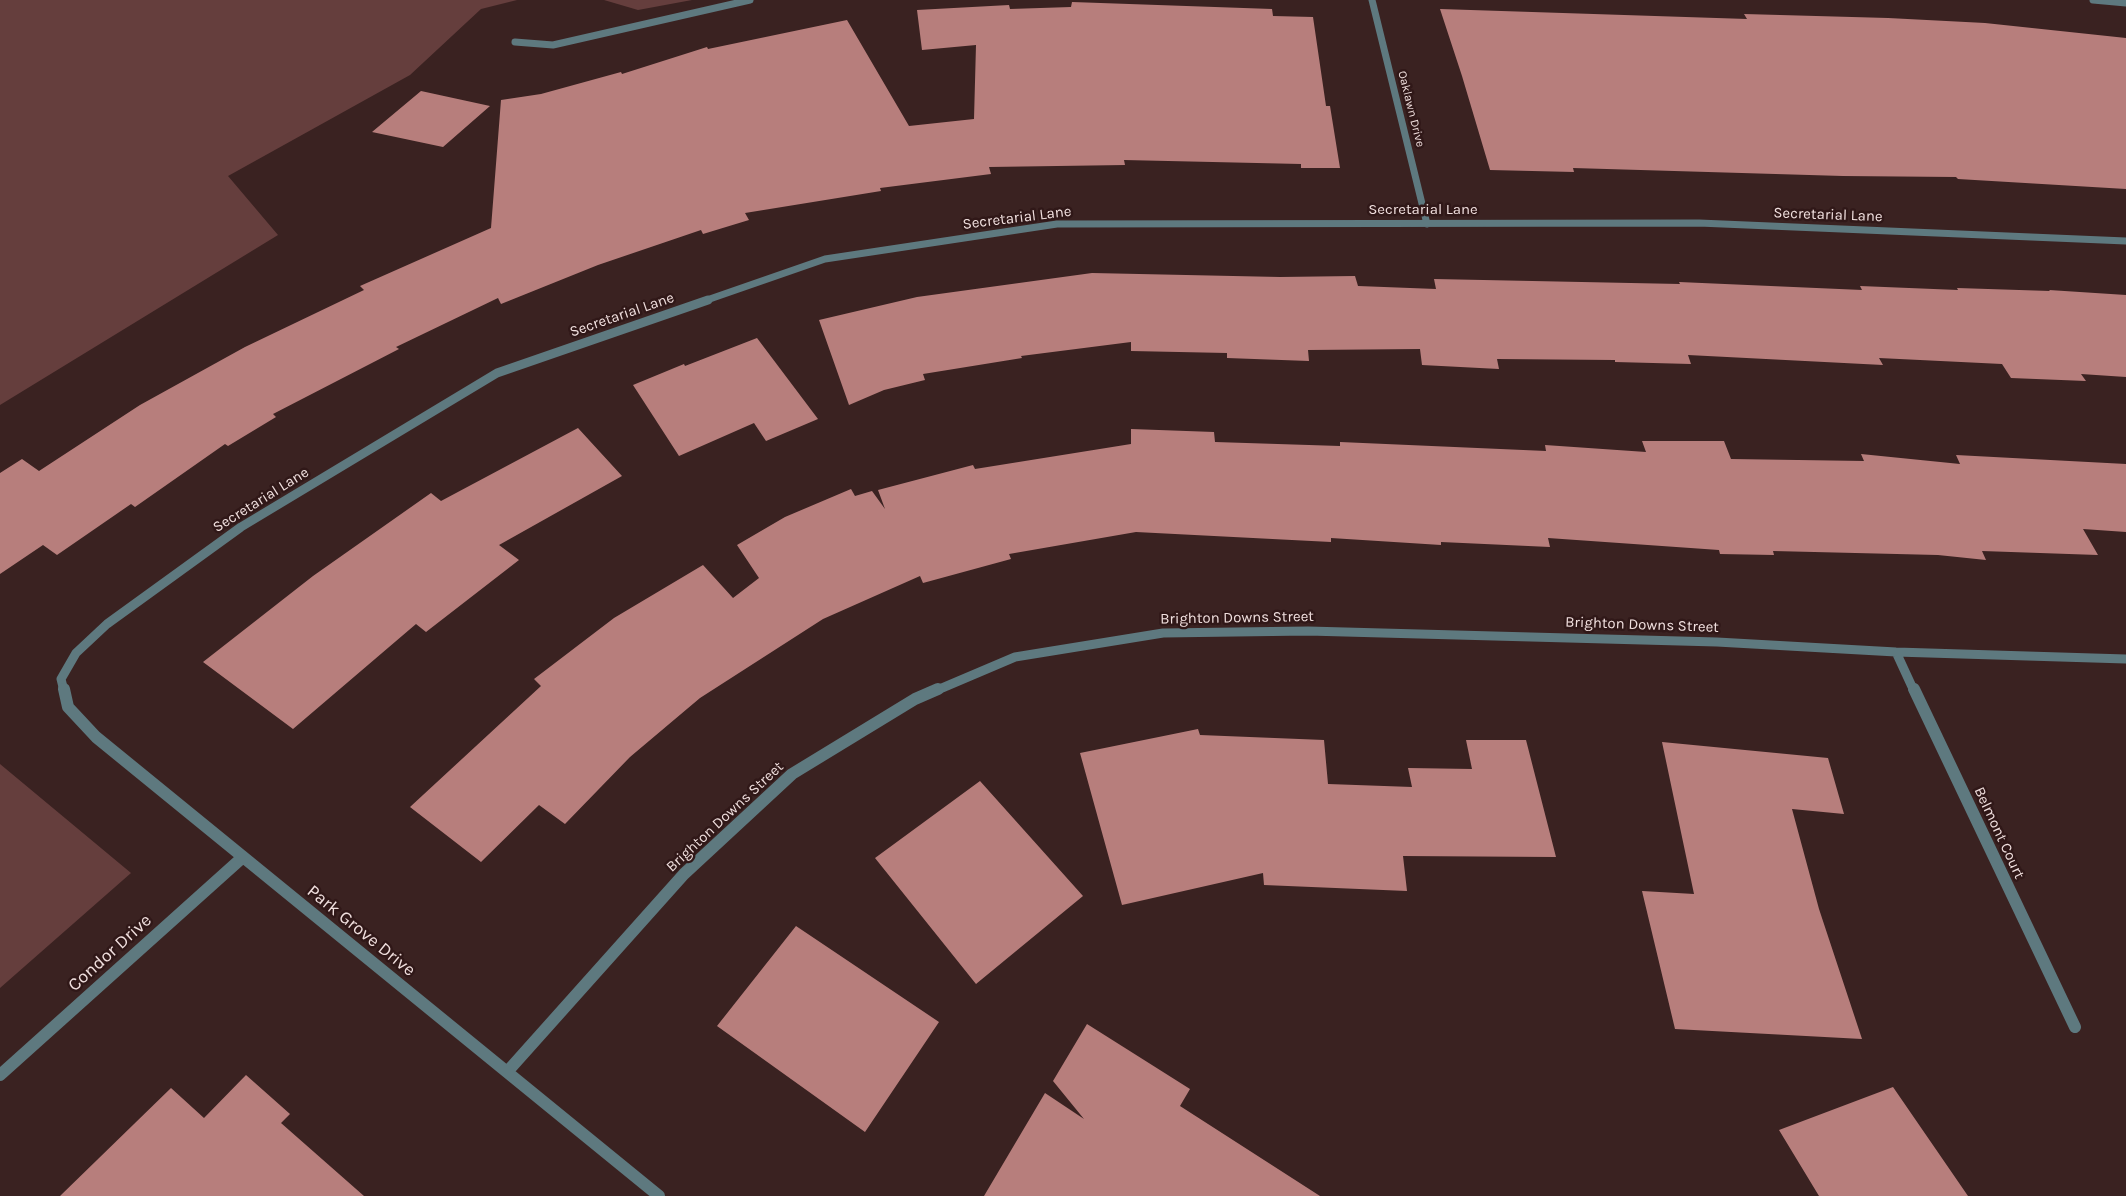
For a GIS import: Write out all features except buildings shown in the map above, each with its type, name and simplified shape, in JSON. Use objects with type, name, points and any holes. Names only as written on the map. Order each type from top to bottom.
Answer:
[{"type":"street","points":[[515,42],[553,45],[750,0]]},
{"type":"street","name":"Oaklawn Drive","points":[[1372,0],[1427,224]]},
{"type":"street","points":[[2093,0],[2126,3]]},
{"type":"street","name":"Secretarial Lane","points":[[62,679],[76,653],[107,624],[241,527],[496,373],[825,259],[1057,224],[1699,223],[2126,241]]},
{"type":"street","name":"Brighton Downs Street","points":[[507,1072],[684,874],[792,774],[915,699],[1015,657],[1163,634],[1308,631],[1717,642],[1896,652],[2126,659]]},
{"type":"street","name":"Belmont Court","points":[[1896,652],[2075,1027]]},
{"type":"street","name":"Park Grove Drive","points":[[62,679],[68,706],[96,737],[659,1196]]},
{"type":"street","name":"Condor Drive","points":[[0,1075],[244,857]]},
{"type":"shaded area","points":[[0,0],[517,0],[481,9],[410,75],[228,176],[278,235],[0,405]]},
{"type":"shaded area","points":[[604,0],[692,0],[638,10]]},
{"type":"shaded area","points":[[0,764],[131,873],[0,988]]}]
